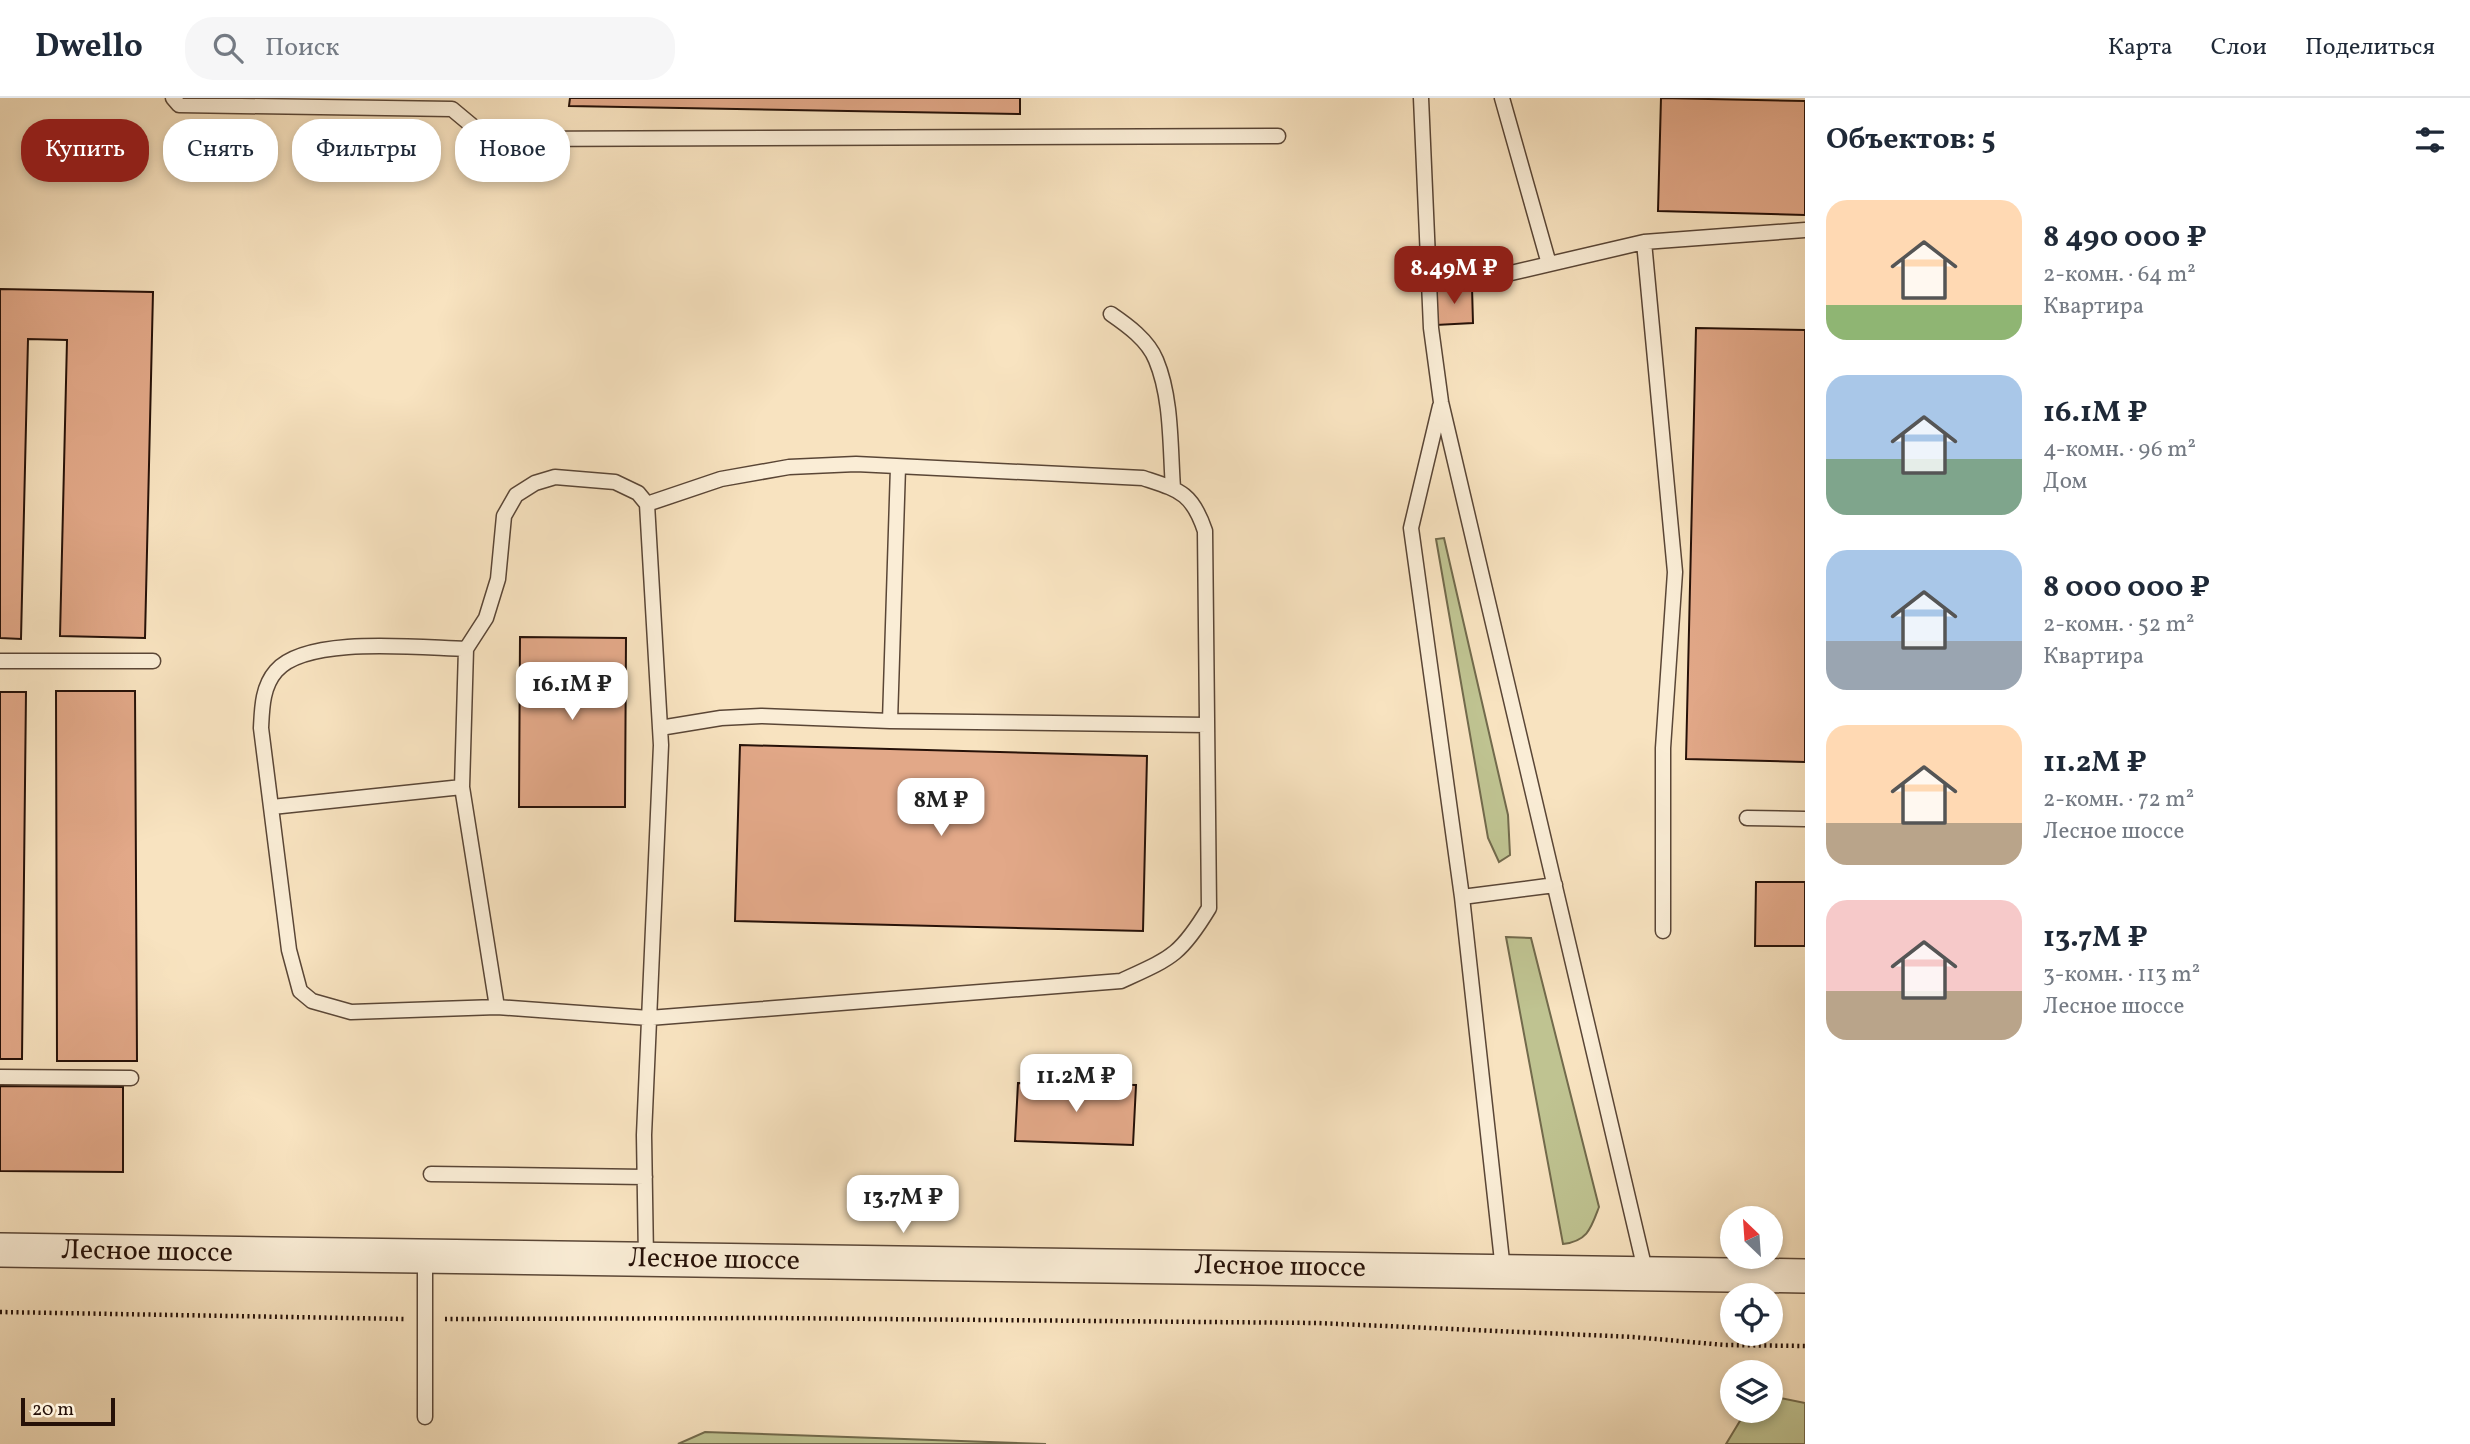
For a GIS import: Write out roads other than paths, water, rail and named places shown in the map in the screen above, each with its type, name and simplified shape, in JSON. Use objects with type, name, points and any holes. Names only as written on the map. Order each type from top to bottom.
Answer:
[{"type":"street","name":"Лесное шоссе","points":[[0,1250],[1805,1276]]},
{"type":"lane","points":[[173,98],[179,105],[452,109],[488,139],[1278,136]]},
{"type":"lane","points":[[1421,98],[1431,328],[1441,402],[1646,1273]]},
{"type":"lane","points":[[1502,98],[1549,264]]},
{"type":"lane","points":[[1481,280],[1644,243],[1805,230]]},
{"type":"lane","points":[[1644,243],[1675,572],[1663,748],[1663,931]]},
{"type":"lane","points":[[1111,314],[1131,328],[1155,357],[1164,389],[1173,488]]},
{"type":"lane","points":[[1441,402],[1411,527],[1462,897],[1503,1270]]},
{"type":"lane","points":[[466,649],[323,648],[290,661],[276,671],[262,698],[261,728],[289,950],[300,991],[312,1001],[351,1012],[497,1007],[649,1017],[1121,981],[1169,959],[1190,940],[1209,908],[1205,531],[1196,505],[1173,488],[1143,478],[856,464],[789,467],[721,479],[647,504]]},
{"type":"lane","points":[[890,721],[898,467]]},
{"type":"lane","points":[[497,1007],[462,787],[466,649],[486,618],[498,579],[504,516],[516,495],[536,483],[555,477],[615,482],[638,493],[647,504],[660,728],[649,1017],[646,1259]]},
{"type":"lane","points":[[0,662],[153,661]]},
{"type":"lane","points":[[660,728],[721,718],[761,716],[890,721],[1207,725]]},
{"type":"lane","points":[[272,807],[462,787]]},
{"type":"lane","points":[[1747,818],[1805,819]]},
{"type":"lane","points":[[1462,897],[1555,885]]},
{"type":"lane","points":[[0,1077],[131,1078]]},
{"type":"lane","points":[[431,1174],[645,1177]]},
{"type":"lane","points":[[425,1255],[425,1418]]}]
